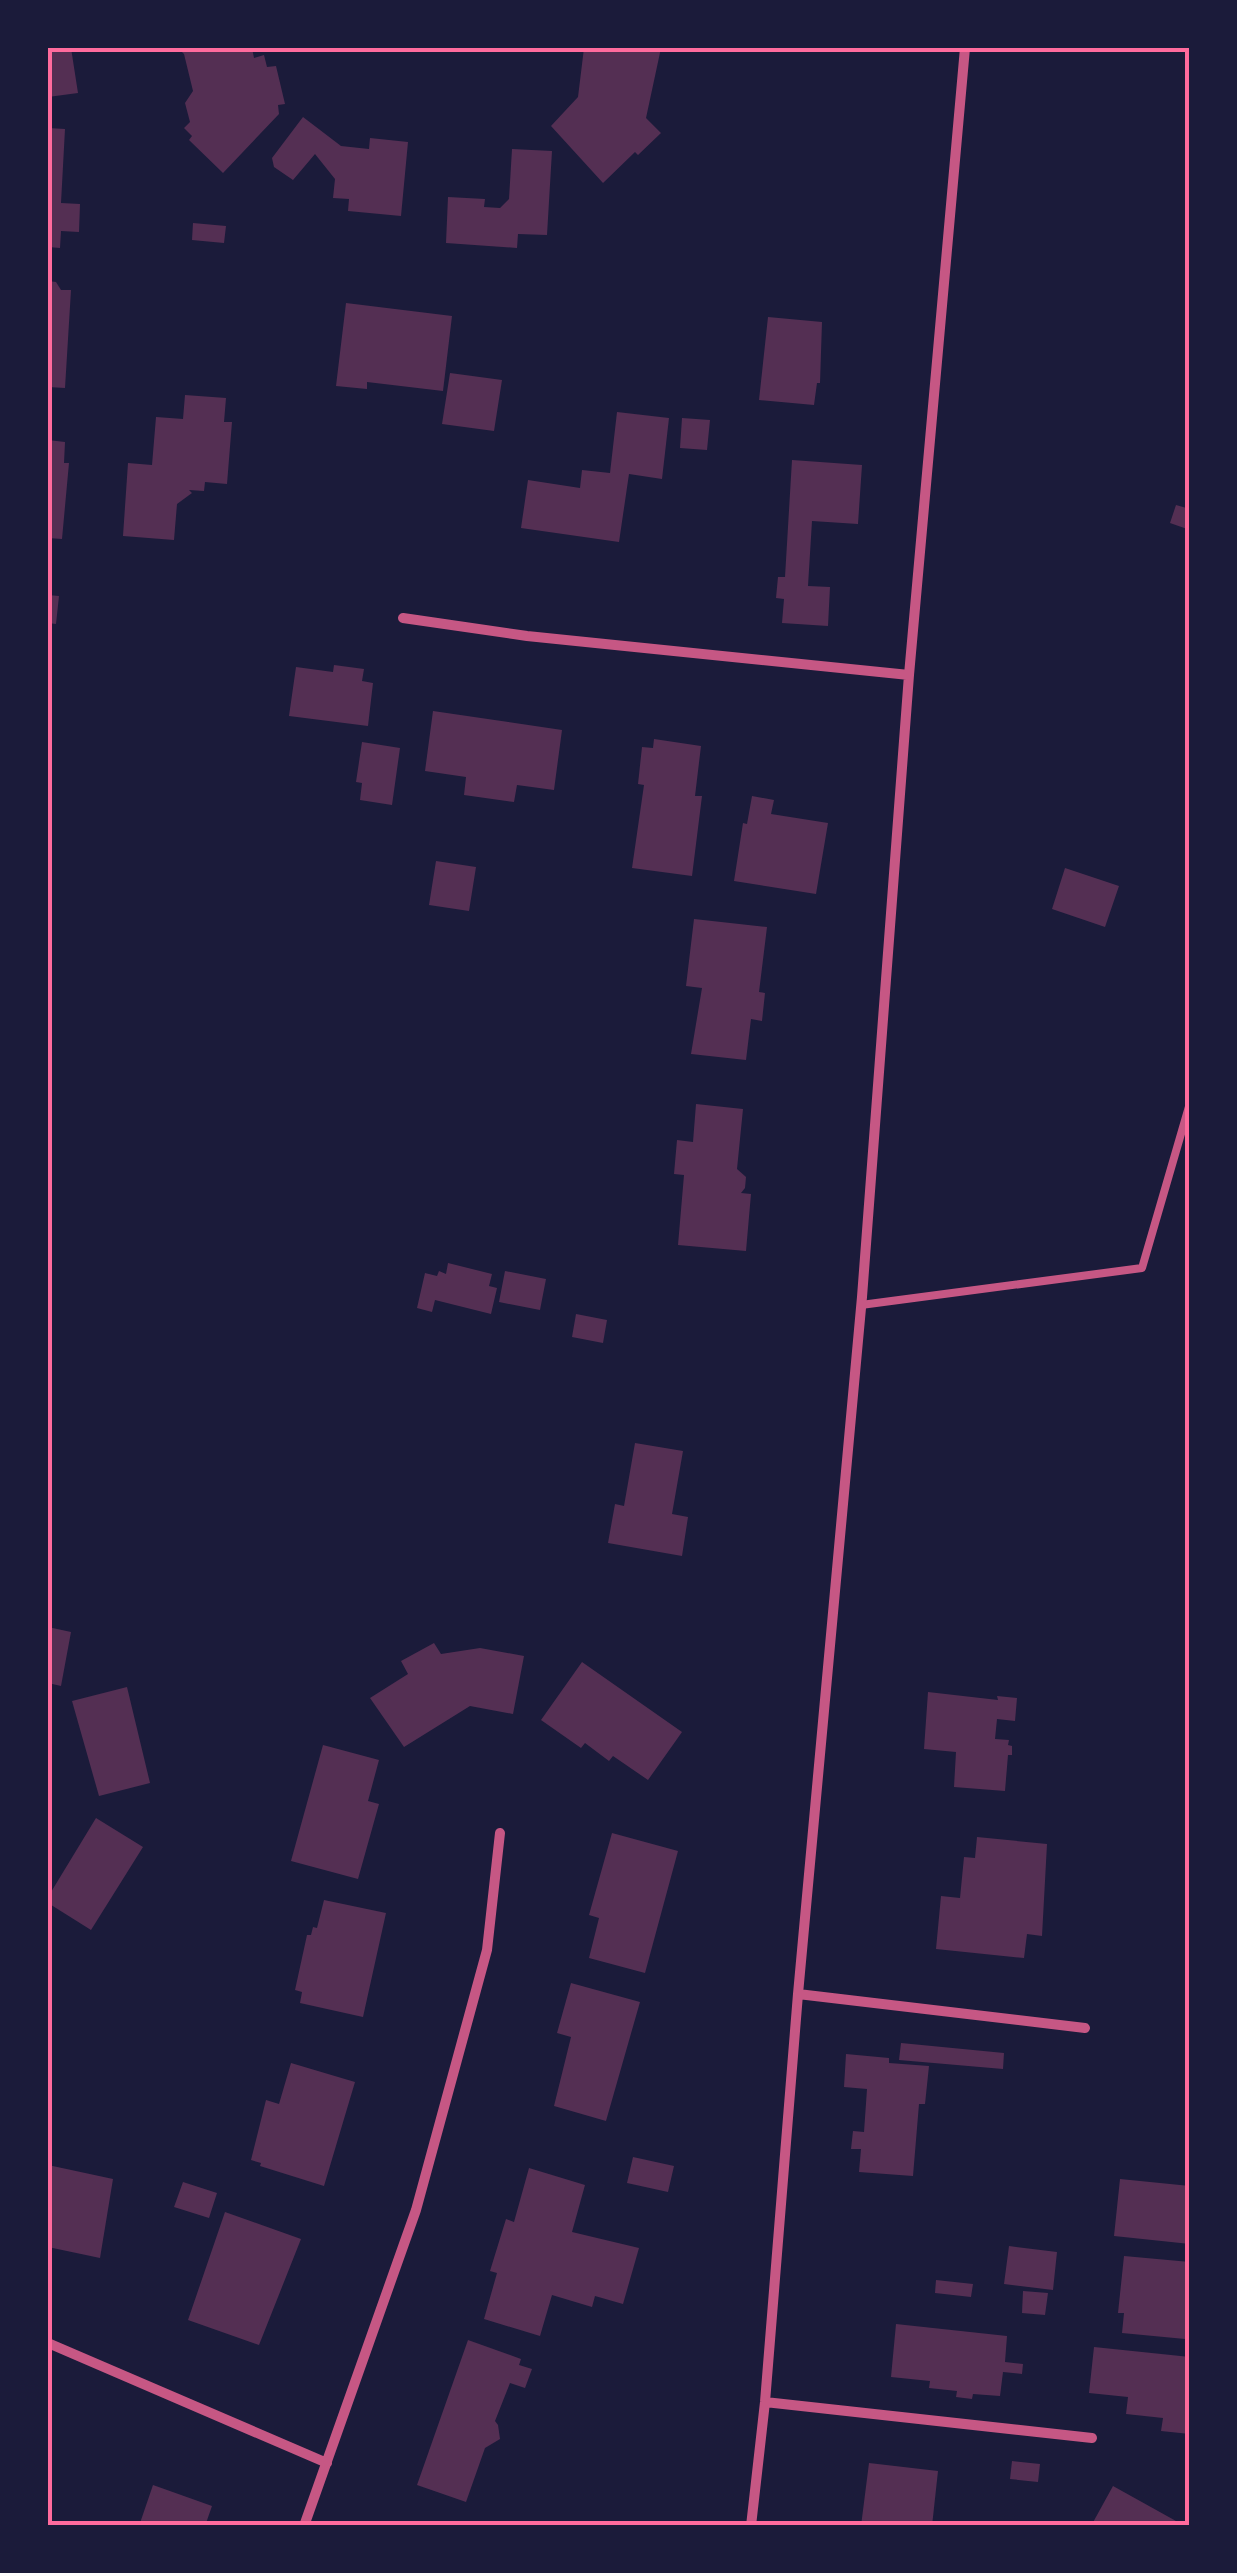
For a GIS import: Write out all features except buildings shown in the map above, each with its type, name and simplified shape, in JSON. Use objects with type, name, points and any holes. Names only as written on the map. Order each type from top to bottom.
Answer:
[{"type":"street","points":[[751,2526],[861,1305],[909,675],[965,48]]},
{"type":"street","points":[[403,618],[546,638],[909,675]]},
{"type":"street","points":[[304,2526],[416,2210],[487,1950],[500,1833]]},
{"type":"street","points":[[798,1994],[1086,2028]]},
{"type":"street","points":[[48,2344],[327,2463]]},
{"type":"street","points":[[764,2402],[1092,2438]]},
{"type":"lane","points":[[861,1305],[1142,1268],[1190,1103]]}]
